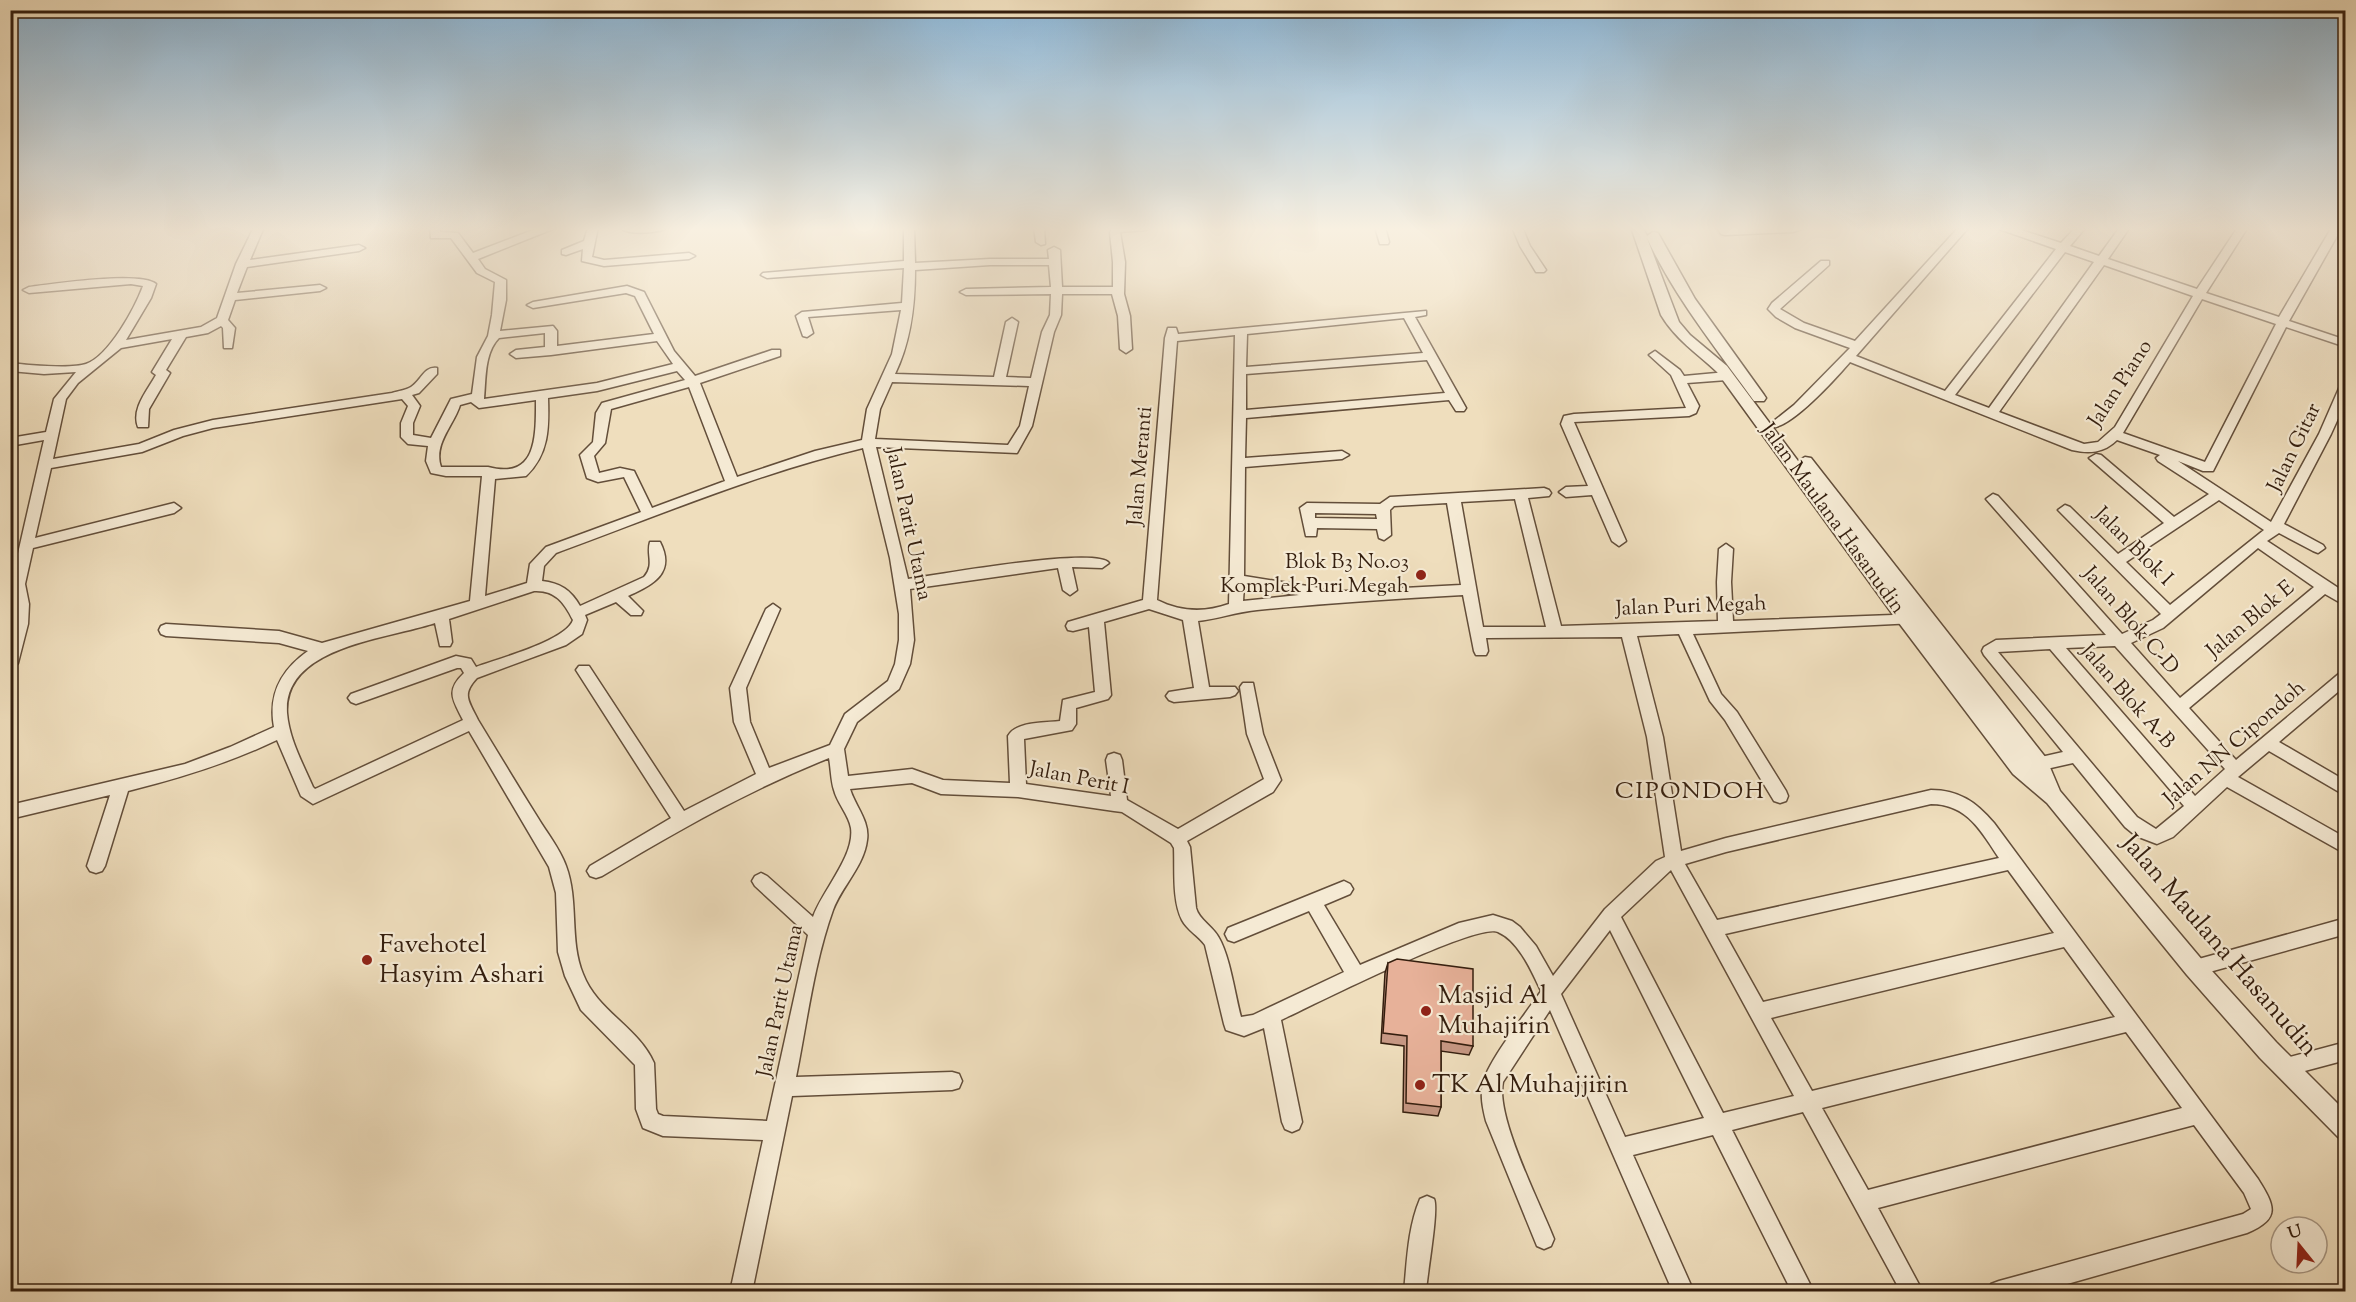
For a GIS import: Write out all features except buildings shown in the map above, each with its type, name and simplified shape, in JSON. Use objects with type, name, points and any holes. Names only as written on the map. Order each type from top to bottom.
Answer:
[{"type":"street","points":[[29,290],[54,288]]},
{"type":"street","points":[[10,663],[22,617],[23,601],[14,585],[26,545],[60,399],[74,380],[117,345],[149,288]]},
{"type":"street","points":[[117,345],[204,330],[222,320],[233,288]]},
{"type":"street","points":[[229,297],[320,288]]},
{"type":"street","points":[[502,288],[494,336],[487,344],[478,397],[479,404],[631,380],[681,366]]},
{"type":"street","name":"Jalan Parit Utama","points":[[741,1292],[817,932],[826,905],[854,856],[859,841],[859,827],[845,801],[840,783],[837,749],[851,718],[865,705],[885,693],[899,678],[907,629],[902,585],[868,443],[876,404],[898,355],[903,335],[908,288]]},
{"type":"street","points":[[534,586],[537,564],[551,550],[648,513],[820,454],[868,443],[893,442],[1012,450],[1026,426],[1048,332],[1055,324],[1058,311],[1055,288]]},
{"type":"street","name":"Jalan Maulana Hasanudin","points":[[1659,288],[1668,315],[1688,342],[1718,373],[1857,541],[1924,617],[2039,764],[2054,797]]},
{"type":"street","name":"Jalan Maulana Hasanudin","points":[[1682,288],[1780,422],[1857,541],[1901,619],[2020,768],[2054,797],[2286,1067],[2346,1128]]},
{"type":"street","points":[[1795,288],[1776,304],[1774,309],[1777,313],[1792,322],[1857,346]]},
{"type":"street","points":[[1780,422],[1798,408],[1848,357],[1909,288]]},
{"type":"street","points":[[1947,397],[2031,288]]},
{"type":"street","points":[[1848,357],[1991,415],[2080,288]]},
{"type":"street","points":[[2179,288],[2346,344]]},
{"type":"street","name":"Jalan Piano","points":[[1991,415],[2085,448],[2099,448],[2108,444],[2204,288]]},
{"type":"street","points":[[2114,435],[2208,468],[2302,288]]},
{"type":"street","points":[[533,305],[627,289],[640,294],[660,337],[693,382],[733,483]]},
{"type":"street","points":[[966,292],[1119,290],[1120,308],[1125,321],[1126,349]]},
{"type":"street","points":[[807,333],[802,316],[806,314],[906,306]]},
{"type":"street","points":[[1236,607],[1241,330],[1422,314]]},
{"type":"street","points":[[1408,315],[1460,408]]},
{"type":"street","points":[[1668,315],[1683,325],[1691,326],[1700,323],[1700,315]]},
{"type":"street","points":[[222,320],[229,327],[228,345]]},
{"type":"street","points":[[999,380],[1012,322]]},
{"type":"street","points":[[494,336],[549,329],[551,331],[551,351]]},
{"type":"street","name":"Jalan Meranti","points":[[1150,603],[1172,334],[1241,330]]},
{"type":"street","points":[[1688,342],[1690,334],[1696,331],[1719,341]]},
{"type":"street","points":[[143,424],[143,410],[164,373],[158,372],[182,333]]},
{"type":"street","points":[[516,354],[660,337]]},
{"type":"street","points":[[648,513],[629,474],[624,472],[596,478],[587,455],[596,451],[600,442],[603,412],[606,406],[693,382],[776,353]]},
{"type":"street","points":[[1619,541],[1567,424],[1568,419],[1685,413],[1692,410],[1693,406],[1683,376],[1655,355]]},
{"type":"street","points":[[1240,370],[1429,356]]},
{"type":"street","points":[[10,367],[44,370],[87,368]]},
{"type":"street","points":[[44,465],[142,448],[179,433],[213,424],[405,394],[415,390],[433,371]]},
{"type":"street","points":[[1683,376],[1718,373]]},
{"type":"street","points":[[886,378],[1037,382]]},
{"type":"street","name":"Jalan Gitar","points":[[2276,528],[2325,434],[2346,386]]},
{"type":"street","points":[[405,394],[414,406],[407,423],[407,437],[413,441],[434,442]]},
{"type":"street","points":[[489,475],[521,473],[534,457],[541,444],[542,394]]},
{"type":"street","points":[[1239,415],[1453,396]]},
{"type":"street","points":[[477,604],[488,471],[447,472],[436,470],[432,462],[434,442],[448,423],[457,401],[478,397]]},
{"type":"street","points":[[10,442],[51,435]]},
{"type":"street","points":[[1238,463],[1342,455]]},
{"type":"street","points":[[2161,456],[2217,495],[2276,528],[2318,548]]},
{"type":"street","points":[[2096,458],[2174,524]]},
{"type":"street","points":[[1566,492],[1597,490]]},
{"type":"street","points":[[1383,509],[1307,508],[1310,528],[1384,529],[1385,504],[1396,501],[1544,493]]},
{"type":"street","points":[[1520,494],[1556,632]]},
{"type":"street","points":[[2118,561],[2217,495]]},
{"type":"street","points":[[1453,498],[1468,590],[1481,651]]},
{"type":"street","name":"Jalan Blok C-D","points":[[1993,499],[2121,640],[2230,774],[2346,847]]},
{"type":"street","points":[[26,545],[174,508]]},
{"type":"street","name":"Jalan Blok I","points":[[2065,510],[2170,614]]},
{"type":"street","points":[[2020,768],[2075,756],[1989,651],[1996,646],[2121,640],[2146,630],[2170,614],[2257,541],[2276,528]]},
{"type":"street","points":[[2257,541],[2346,601]]},
{"type":"street","points":[[577,613],[620,596],[649,581],[657,573],[659,565],[655,545]]},
{"type":"street","points":[[1726,549],[1726,627]]},
{"type":"street","points":[[902,585],[1064,562],[1102,563]]},
{"type":"street","points":[[1064,562],[1070,590]]},
{"type":"street","points":[[1237,580],[1340,596]]},
{"type":"street","points":[[472,723],[313,797],[307,791],[281,731],[278,704],[287,678],[310,655],[321,649],[441,616],[534,586],[546,584],[557,587],[570,600],[580,625],[571,636],[472,675],[464,681],[459,690],[472,723],[557,865],[565,892],[567,952],[574,976],[588,1004],[640,1056],[646,1070],[646,1109],[650,1121],[663,1126],[775,1131]]},
{"type":"street","name":"Jalan Blok E","points":[[2178,708],[2323,587]]},
{"type":"street","points":[[1073,626],[1150,603],[1167,611],[1190,616],[1216,614],[1236,607],[1340,596],[1468,590]]},
{"type":"street","points":[[620,596],[636,611]]},
{"type":"street","points":[[765,777],[740,714],[737,696],[738,688],[773,609]]},
{"type":"street","points":[[441,616],[445,642]]},
{"type":"street","points":[[1190,616],[1202,693]]},
{"type":"street","name":"Jalan Puri Megah","points":[[1477,633],[1684,629],[1924,617]]},
{"type":"street","points":[[1018,790],[1016,736],[1019,733],[1066,726],[1068,724],[1068,704],[1098,698],[1103,694],[1096,619]]},
{"type":"street","points":[[1684,629],[1715,696],[1731,716],[1780,796]]},
{"type":"street","points":[[166,630],[279,637],[321,649]]},
{"type":"street","points":[[1628,631],[1657,748],[1674,860],[1913,1292]]},
{"type":"street","name":"Jalan Blok A-B","points":[[2053,643],[2194,806]]},
{"type":"street","points":[[356,698],[456,662],[466,663],[472,675]]},
{"type":"street","points":[[584,670],[681,820]]},
{"type":"street","name":"Jalan NN Cipondoh","points":[[2075,756],[2132,822],[2149,835],[2157,837],[2167,832],[2266,742],[2343,681]]},
{"type":"street","points":[[1248,687],[1255,734],[1273,780],[1267,787],[1177,837],[1182,847],[1184,860],[1187,908],[1190,918],[1206,932],[1213,943],[1233,1024],[1244,1027],[1356,975],[1465,929],[1483,923],[1499,923],[1511,931],[1532,955],[1551,992],[1684,1292]]},
{"type":"street","points":[[1174,696],[1230,691]]},
{"type":"street","points":[[10,812],[192,768],[236,752],[281,731]]},
{"type":"street","points":[[2266,742],[2346,789]]},
{"type":"street","points":[[596,872],[681,820],[765,777],[837,749]]},
{"type":"street","points":[[1114,760],[1120,806]]},
{"type":"street","name":"Jalan Perit I","points":[[840,783],[912,776],[941,787],[1018,790],[1066,795],[1124,805],[1177,837]]},
{"type":"street","points":[[96,866],[121,786]]},
{"type":"street","points":[[1544,1239],[1496,1120],[1490,1090],[1494,1078],[1551,992],[1611,915],[1644,881],[1662,866],[1674,860],[1726,845],[1939,796],[1953,797],[1974,810],[2259,1199],[2262,1214],[2258,1219],[1999,1292]]},
{"type":"street","points":[[1713,929],[2012,862]]},
{"type":"street","points":[[760,881],[817,932]]},
{"type":"street","points":[[1234,934],[1344,889]]},
{"type":"street","points":[[1312,901],[1356,975]]},
{"type":"street","points":[[1611,915],[1804,1292]]},
{"type":"street","points":[[2200,967],[2346,926]]},
{"type":"street","points":[[1758,1012],[2067,938]]},
{"type":"street","points":[[1271,1016],[1292,1122]]},
{"type":"street","points":[[1621,1148],[2129,1022]]},
{"type":"street","points":[[2286,1067],[2346,1051]]},
{"type":"street","points":[[784,1087],[952,1081]]},
{"type":"street","points":[[1863,1202],[2197,1114]]},
{"type":"street","points":[[1415,1292],[1426,1206]]},
{"type":"place","name":"Blok B3 No.03 Komplek Puri Megah","points":[[1421,575]]},
{"type":"place","name":"Favehotel Hasyim Ashari","points":[[367,960]]},
{"type":"place","name":"Masjid Al Muhajirin","points":[[1426,1011]]},
{"type":"place","name":"TK Al Muhajjirin","points":[[1420,1085]]},
{"type":"district","name":"CIPONDOH","points":[[1690,792]]}]
